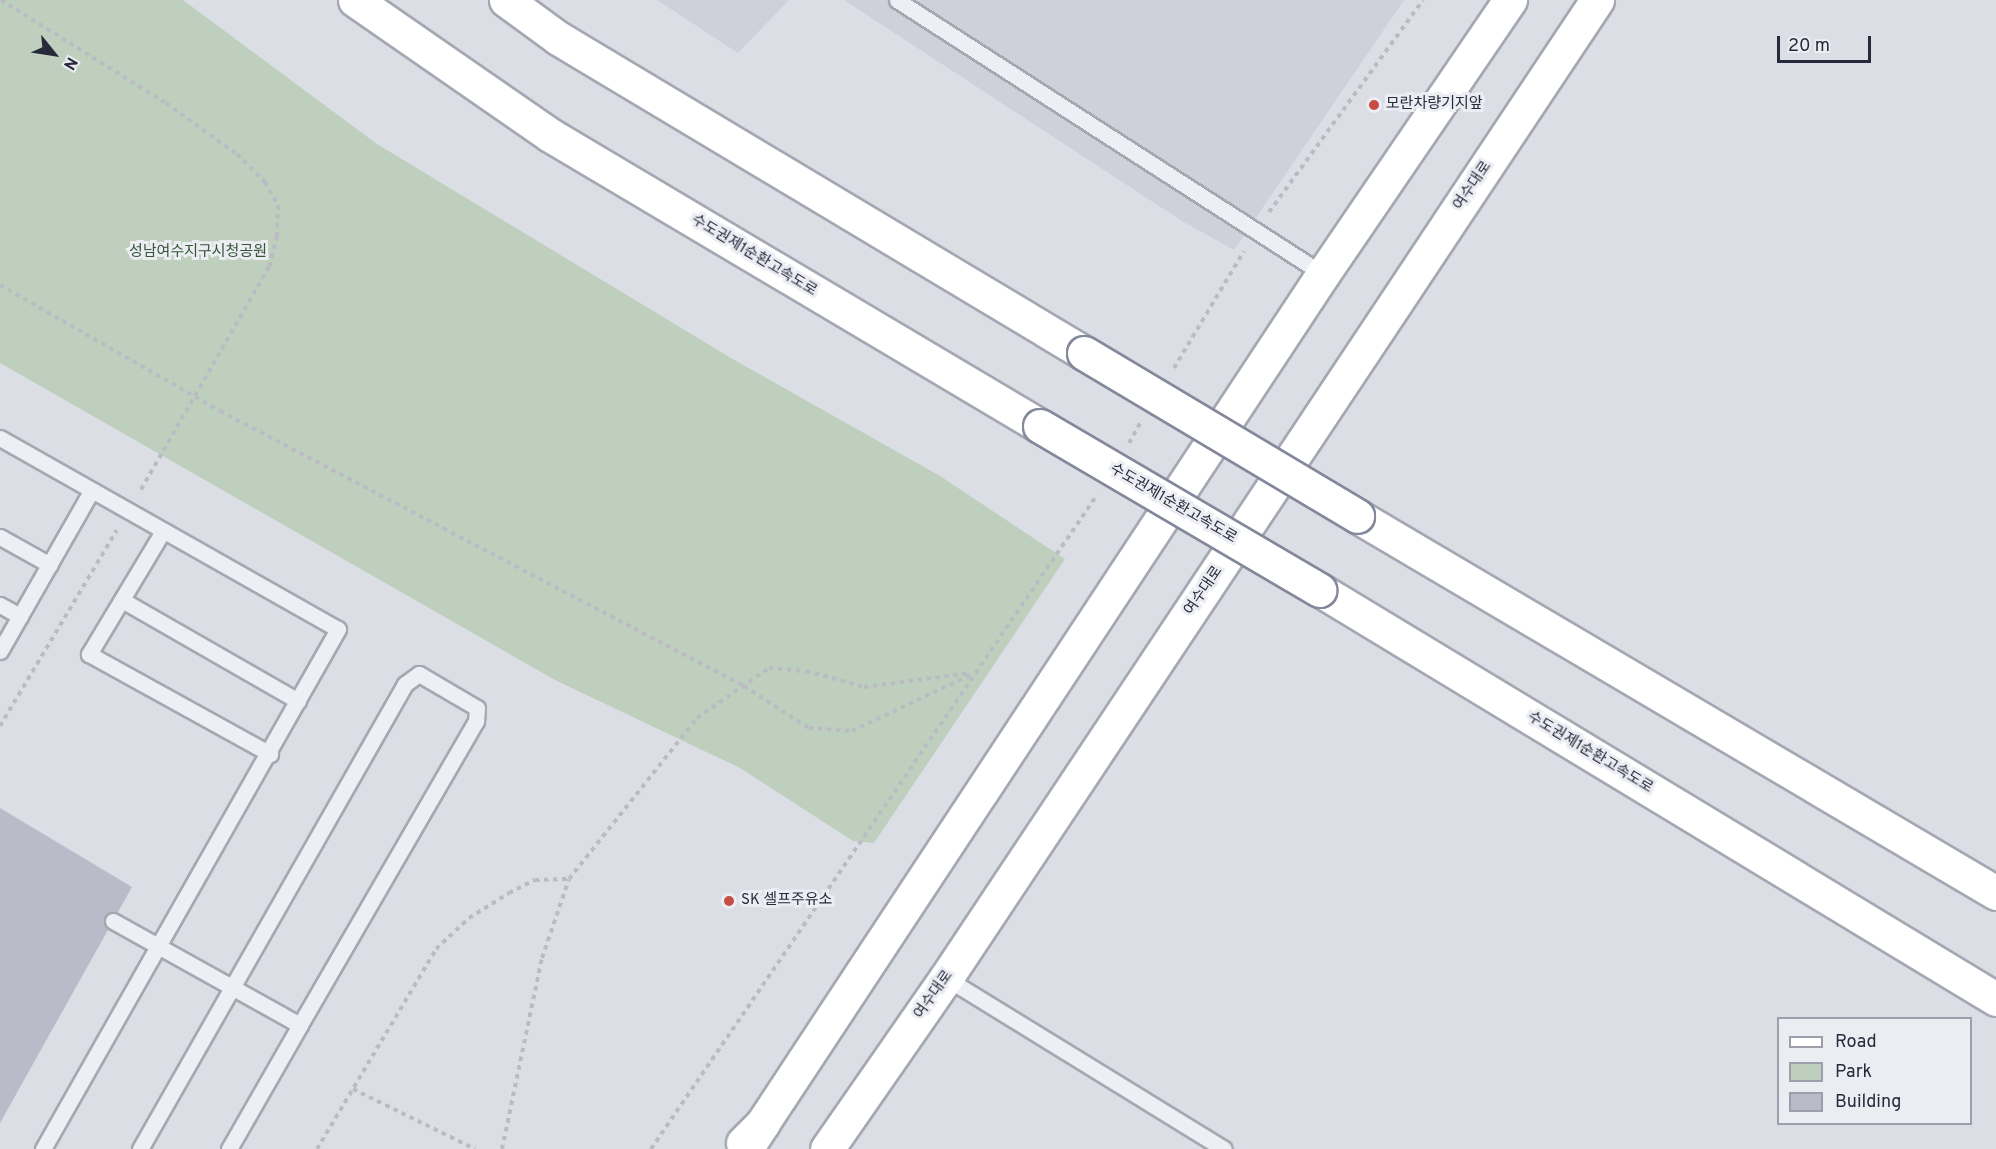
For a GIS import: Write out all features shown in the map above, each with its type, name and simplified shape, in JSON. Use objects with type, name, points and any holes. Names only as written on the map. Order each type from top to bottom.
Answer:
[{"type":"main road","name":"수도권제1순환고속도로","points":[[355,0],[550,135],[1320,590],[1996,999]]},
{"type":"main road","points":[[506,0],[568,44],[1084,353],[1996,892]]},
{"type":"main road","points":[[738,1149],[754,1136],[1323,274],[1510,0]]},
{"type":"main road","name":"여수대로","points":[[827,1149],[946,978],[1597,0]]},
{"type":"lane","points":[[897,0],[1323,274]]},
{"type":"lane","points":[[0,438],[338,629],[270,754],[43,1149]]},
{"type":"lane","points":[[0,651],[92,490]]},
{"type":"lane","points":[[163,531],[90,654],[270,754]]},
{"type":"lane","points":[[0,537],[50,565]]},
{"type":"lane","points":[[122,600],[298,701]]},
{"type":"lane","points":[[0,605],[20,616]]},
{"type":"lane","points":[[140,1149],[405,684],[420,674],[477,708],[476,721],[229,1149]]},
{"type":"lane","points":[[113,921],[300,1025]]},
{"type":"lane","points":[[946,978],[1224,1149]]},
{"type":"path","points":[[0,726],[196,397],[269,267],[277,236],[278,205],[265,182],[237,154],[166,103],[1,0]]},
{"type":"path","points":[[1171,372],[1257,230],[1423,0]]},
{"type":"path","points":[[0,285],[196,397],[744,687],[809,728],[852,731],[975,673]]},
{"type":"path","points":[[1122,453],[1147,413]]},
{"type":"path","points":[[651,1149],[1104,484]]},
{"type":"path","points":[[502,1149],[542,958],[569,879],[697,718],[769,668],[806,671],[864,687],[975,673]]},
{"type":"path","points":[[317,1149],[436,950],[469,918],[535,879],[569,879]]},
{"type":"path","points":[[353,1089],[475,1149]]},
{"type":"shaded area","points":[[657,0],[789,0],[738,53]]},
{"type":"shaded area","points":[[844,0],[1404,0],[1234,250],[1182,221]]},
{"type":"green space","name":"성남여수지구시청공원","points":[[0,0],[183,0],[377,144],[731,358],[940,476],[1065,559],[874,843],[853,841],[740,768],[555,680],[0,363]]},
{"type":"building","points":[[0,808],[132,887],[0,1123]]},
{"type":"place","name":"모란차량기지앞","points":[[1374,105]]},
{"type":"place","name":"SK 셀프주유소","points":[[729,901]]}]
